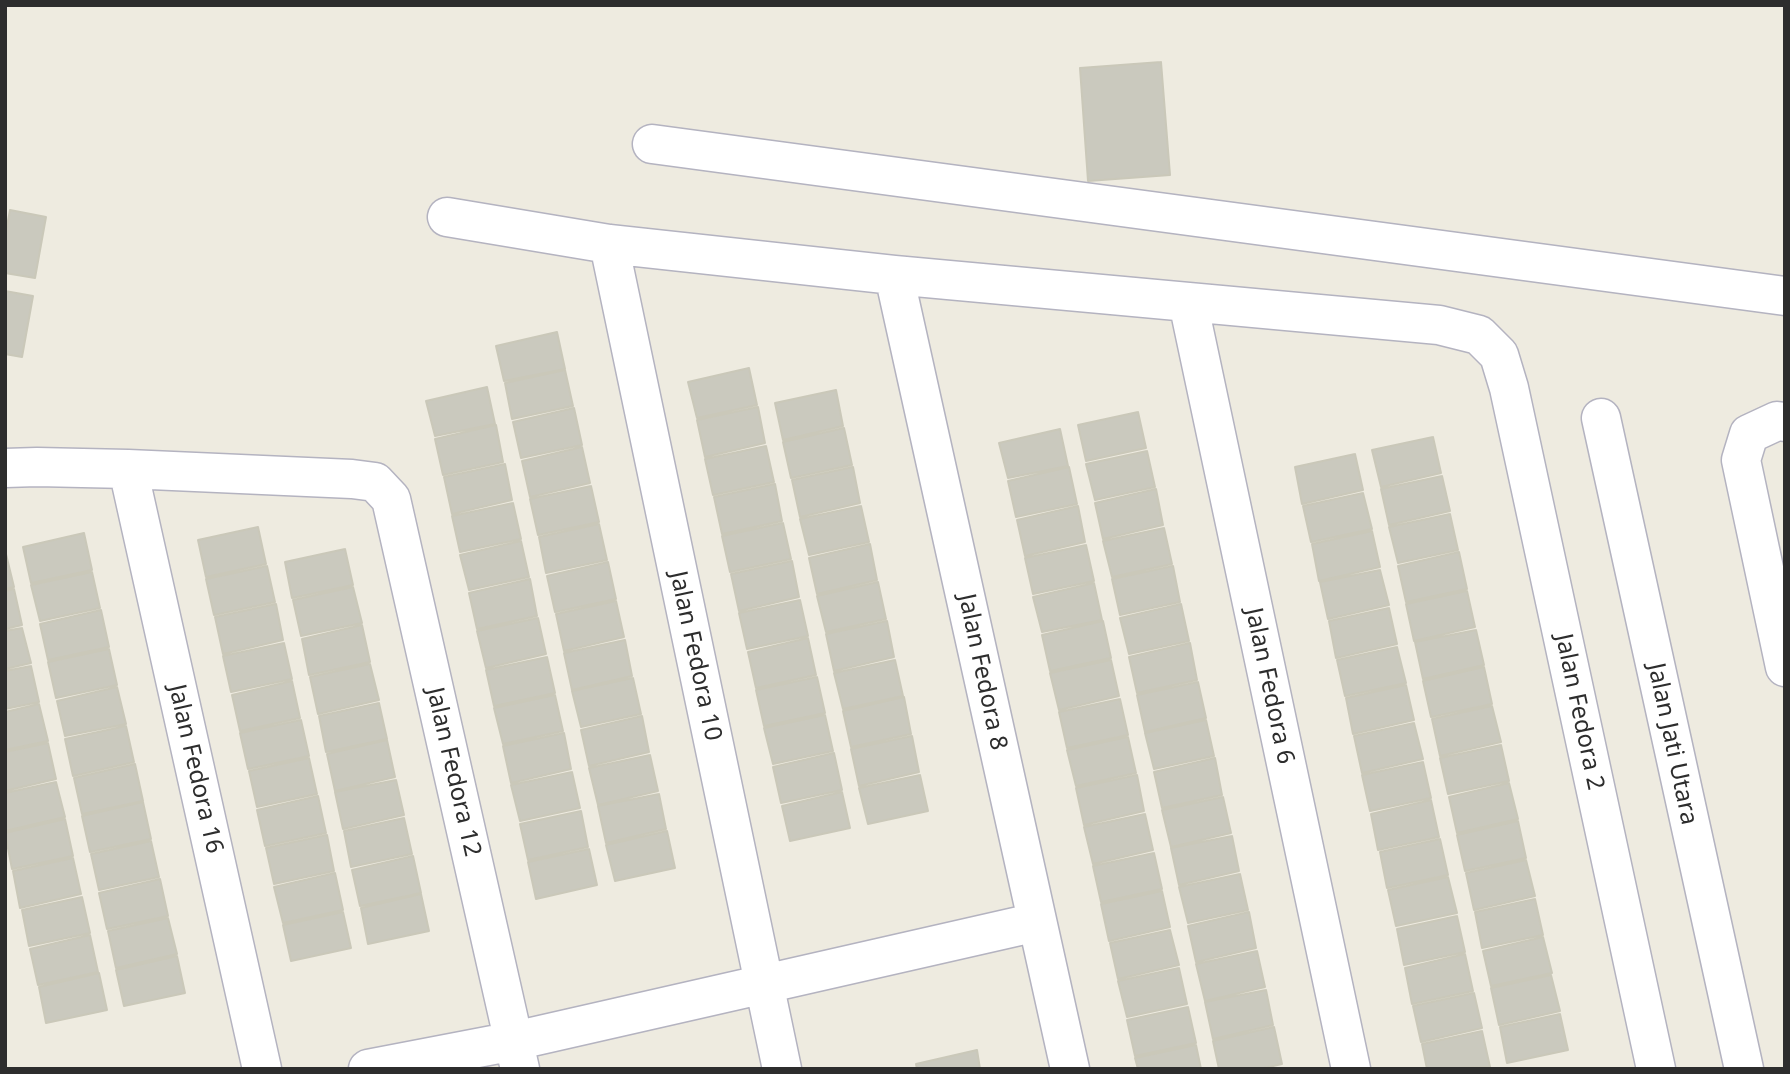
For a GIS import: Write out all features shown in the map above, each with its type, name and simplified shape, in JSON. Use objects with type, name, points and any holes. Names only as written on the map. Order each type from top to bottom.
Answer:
[{"type":"street","points":[[652,144],[1785,296]]},
{"type":"street","points":[[447,217],[609,244],[894,275],[1188,302]]},
{"type":"street","name":"Jalan Fedora 10","points":[[609,244],[782,1069]]},
{"type":"street","name":"Jalan Fedora 8","points":[[894,275],[1070,1069]]},
{"type":"street","name":"Jalan Fedora 2","points":[[1188,302],[1439,325],[1479,335],[1499,355],[1509,388],[1656,1069]]},
{"type":"street","name":"Jalan Fedora 6","points":[[1188,302],[1351,1069]]},
{"type":"street","name":"Jalan Jati Utara","points":[[1601,418],[1744,1069]]},
{"type":"street","points":[[1785,422],[1777,421],[1749,434],[1741,460],[1785,667]]},
{"type":"street","points":[[5,468],[128,468]]},
{"type":"street","name":"Jalan Fedora 12","points":[[128,468],[375,482],[391,499],[517,1055]]},
{"type":"street","name":"Jalan Fedora 16","points":[[128,468],[262,1069]]},
{"type":"street","points":[[368,1069],[517,1055],[763,985],[1037,922]]},
{"type":"building","points":[[1161,62],[1170,175],[1088,181],[1080,68]]},
{"type":"building","points":[[10,210],[46,217],[35,278],[5,273],[5,237]]},
{"type":"building","points":[[5,291],[33,296],[22,357],[5,354]]},
{"type":"building","points":[[557,332],[565,369],[504,381],[496,346]]},
{"type":"building","points":[[749,368],[757,405],[697,418],[688,382]]},
{"type":"building","points":[[565,370],[573,406],[512,419],[505,383]]},
{"type":"building","points":[[487,387],[495,424],[435,436],[426,401]]},
{"type":"building","points":[[836,390],[843,426],[783,440],[775,403]]},
{"type":"building","points":[[758,407],[765,443],[705,457],[697,420]]},
{"type":"building","points":[[574,408],[582,445],[521,458],[513,422]]},
{"type":"building","points":[[1138,412],[1146,448],[1086,461],[1078,425]]},
{"type":"building","points":[[496,425],[503,462],[443,475],[435,439]]},
{"type":"building","points":[[844,428],[852,465],[791,478],[783,442]]},
{"type":"building","points":[[1060,429],[1068,466],[1008,478],[999,443]]},
{"type":"building","points":[[1433,437],[1441,473],[1381,487],[1372,450]]},
{"type":"building","points":[[766,446],[774,482],[713,495],[705,459]]},
{"type":"building","points":[[582,447],[590,483],[530,497],[522,461]]},
{"type":"building","points":[[1147,451],[1155,487],[1095,500],[1086,464]]},
{"type":"building","points":[[1355,454],[1363,490],[1302,504],[1295,467]]},
{"type":"building","points":[[505,464],[512,500],[452,514],[444,477]]},
{"type":"building","points":[[853,467],[860,503],[800,517],[792,480]]},
{"type":"building","points":[[1069,467],[1077,504],[1016,517],[1008,481]]},
{"type":"building","points":[[1442,476],[1450,511],[1389,525],[1381,489]]},
{"type":"building","points":[[775,484],[782,521],[722,534],[714,497]]},
{"type":"building","points":[[591,486],[599,522],[538,535],[530,499]]},
{"type":"building","points":[[1156,489],[1163,525],[1103,539],[1095,503]]},
{"type":"building","points":[[1363,493],[1372,529],[1311,542],[1303,506]]},
{"type":"building","points":[[513,503],[521,539],[460,552],[452,516]]},
{"type":"building","points":[[861,506],[869,542],[809,555],[800,519]]},
{"type":"building","points":[[1078,506],[1085,542],[1025,556],[1017,520]]},
{"type":"building","points":[[1450,514],[1458,550],[1398,563],[1389,527]]},
{"type":"building","points":[[783,523],[791,559],[730,572],[722,536]]},
{"type":"building","points":[[599,524],[607,560],[546,573],[539,537]]},
{"type":"building","points":[[258,527],[266,564],[206,577],[198,540]]},
{"type":"building","points":[[1164,528],[1172,564],[1112,577],[1103,541]]},
{"type":"building","points":[[1372,531],[1380,567],[1319,581],[1312,544]]},
{"type":"building","points":[[84,533],[92,570],[31,583],[23,547]]},
{"type":"building","points":[[521,541],[529,577],[469,590],[460,555]]},
{"type":"building","points":[[870,544],[877,580],[817,594],[809,558]]},
{"type":"building","points":[[1086,545],[1094,581],[1033,594],[1025,558]]},
{"type":"building","points":[[345,549],[353,585],[292,598],[285,562]]},
{"type":"building","points":[[5,550],[14,587],[5,589]]},
{"type":"building","points":[[1459,552],[1467,589],[1406,602],[1398,566]]},
{"type":"building","points":[[792,561],[799,597],[739,611],[731,574]]},
{"type":"building","points":[[608,562],[616,599],[555,612],[547,576]]},
{"type":"building","points":[[267,566],[275,602],[214,615],[206,579]]},
{"type":"building","points":[[1173,566],[1180,602],[1120,615],[1112,579]]},
{"type":"building","points":[[1380,570],[1389,605],[1328,619],[1320,582]]},
{"type":"building","points":[[92,572],[100,608],[40,621],[31,585]]},
{"type":"building","points":[[530,579],[537,616],[477,629],[469,593]]},
{"type":"building","points":[[878,582],[886,619],[826,632],[817,596]]},
{"type":"building","points":[[1094,583],[1102,620],[1042,632],[1033,597]]},
{"type":"building","points":[[353,587],[362,623],[301,636],[293,600]]},
{"type":"building","points":[[14,589],[22,625],[5,629],[5,591]]},
{"type":"building","points":[[1467,591],[1475,627],[1414,641],[1406,604]]},
{"type":"building","points":[[800,600],[808,636],[747,649],[739,613]]},
{"type":"building","points":[[616,601],[624,637],[564,651],[556,614]]},
{"type":"building","points":[[276,604],[283,640],[223,654],[215,617]]},
{"type":"building","points":[[1181,604],[1189,641],[1129,654],[1120,618]]},
{"type":"building","points":[[1389,608],[1397,644],[1336,658],[1329,621]]},
{"type":"building","points":[[101,610],[109,647],[48,660],[40,624]]},
{"type":"building","points":[[538,618],[546,654],[486,668],[477,631]]},
{"type":"building","points":[[887,621],[894,657],[834,671],[826,634]]},
{"type":"building","points":[[1103,621],[1111,658],[1050,671],[1042,635]]},
{"type":"building","points":[[362,625],[370,662],[309,675],[302,639]]},
{"type":"building","points":[[22,628],[31,663],[5,669],[5,631]]},
{"type":"building","points":[[1476,630],[1484,665],[1423,679],[1415,642]]},
{"type":"building","points":[[808,638],[816,675],[756,688],[748,652]]},
{"type":"building","points":[[625,640],[632,676],[572,690],[564,653]]},
{"type":"building","points":[[284,643],[292,679],[231,692],[223,656]]},
{"type":"building","points":[[1190,643],[1197,680],[1137,693],[1129,657]]},
{"type":"building","points":[[1397,647],[1406,683],[1345,696],[1337,660]]},
{"type":"building","points":[[109,649],[117,685],[56,698],[48,662]]},
{"type":"building","points":[[547,657],[555,693],[494,706],[486,670]]},
{"type":"building","points":[[895,660],[903,696],[843,709],[834,673]]},
{"type":"building","points":[[1111,660],[1119,696],[1059,710],[1050,673]]},
{"type":"building","points":[[370,664],[379,700],[318,714],[310,677]]},
{"type":"building","points":[[31,666],[39,702],[5,709],[5,671]]},
{"type":"building","points":[[1484,667],[1492,704],[1431,717],[1423,681]]},
{"type":"building","points":[[817,677],[825,713],[764,726],[756,690]]},
{"type":"building","points":[[633,678],[641,714],[581,727],[572,691]]},
{"type":"building","points":[[292,681],[300,718],[240,731],[232,695]]},
{"type":"building","points":[[1198,682],[1206,718],[1145,732],[1137,695]]},
{"type":"building","points":[[1406,685],[1414,720],[1353,734],[1346,698]]},
{"type":"building","points":[[117,687],[126,724],[65,736],[57,701]]},
{"type":"building","points":[[555,695],[563,731],[503,744],[494,708]]},
{"type":"building","points":[[904,697],[911,734],[851,747],[843,711]]},
{"type":"building","points":[[1120,699],[1128,735],[1067,748],[1059,712]]},
{"type":"building","points":[[379,703],[387,739],[326,752],[319,716]]},
{"type":"building","points":[[39,704],[48,741],[5,750],[5,712]]},
{"type":"building","points":[[1492,706],[1501,742],[1440,756],[1432,719]]},
{"type":"building","points":[[825,715],[833,751],[773,764],[764,728]]},
{"type":"building","points":[[642,716],[649,752],[589,766],[581,730]]},
{"type":"building","points":[[301,720],[309,756],[248,769],[240,733]]},
{"type":"building","points":[[1206,720],[1214,756],[1154,769],[1145,733]]},
{"type":"building","points":[[1414,723],[1423,759],[1362,773],[1354,736]]},
{"type":"building","points":[[126,726],[134,762],[73,776],[65,739]]},
{"type":"building","points":[[564,733],[571,769],[511,783],[503,746]]},
{"type":"building","points":[[912,736],[919,772],[859,786],[851,749]]},
{"type":"building","points":[[1128,737],[1136,773],[1076,786],[1067,750]]},
{"type":"building","points":[[387,740],[395,777],[335,791],[327,754]]},
{"type":"building","points":[[48,743],[56,779],[5,791],[5,752]]},
{"type":"building","points":[[1501,745],[1509,781],[1448,794],[1440,758]]},
{"type":"building","points":[[834,753],[842,790],[781,803],[773,767]]},
{"type":"building","points":[[650,755],[658,791],[598,805],[589,768]]},
{"type":"building","points":[[309,758],[317,794],[257,807],[249,771]]},
{"type":"building","points":[[1215,758],[1222,795],[1162,808],[1154,772]]},
{"type":"building","points":[[1423,762],[1431,798],[1370,811],[1362,775]]},
{"type":"building","points":[[135,764],[143,801],[82,814],[74,778]]},
{"type":"building","points":[[572,772],[580,808],[520,821],[511,785]]},
{"type":"building","points":[[920,775],[928,811],[868,824],[859,788]]},
{"type":"building","points":[[1137,775],[1144,811],[1084,825],[1076,788]]},
{"type":"building","points":[[396,780],[404,815],[343,829],[335,792]]},
{"type":"building","points":[[56,782],[65,817],[5,831],[5,793]]},
{"type":"building","points":[[1509,783],[1518,819],[1457,833],[1449,797]]},
{"type":"building","points":[[842,792],[850,828],[790,841],[782,806]]},
{"type":"building","points":[[659,794],[666,829],[606,843],[598,806]]},
{"type":"building","points":[[318,796],[326,833],[265,846],[257,810]]},
{"type":"building","points":[[1223,797],[1231,833],[1171,847],[1162,810]]},
{"type":"building","points":[[1431,800],[1439,837],[1378,850],[1371,814]]},
{"type":"building","points":[[143,802],[151,839],[90,852],[82,816]]},
{"type":"building","points":[[581,811],[588,847],[528,860],[520,824]]},
{"type":"building","points":[[1145,814],[1153,850],[1093,864],[1084,827]]},
{"type":"building","points":[[404,818],[412,854],[351,867],[344,831]]},
{"type":"building","points":[[65,819],[73,856],[12,869],[5,833]]},
{"type":"building","points":[[1518,821],[1526,858],[1465,871],[1457,835]]},
{"type":"building","points":[[667,831],[675,868],[615,881],[606,845]]},
{"type":"building","points":[[327,835],[334,871],[274,884],[266,848]]},
{"type":"building","points":[[1232,836],[1239,871],[1179,885],[1171,848]]},
{"type":"building","points":[[1440,839],[1448,875],[1387,888],[1380,852]]},
{"type":"building","points":[[151,841],[159,877],[99,890],[91,854]]},
{"type":"building","points":[[589,849],[597,885],[536,899],[528,862]]},
{"type":"building","points":[[1154,853],[1162,889],[1101,902],[1093,866]]},
{"type":"building","points":[[413,856],[421,893],[360,906],[352,870]]},
{"type":"building","points":[[73,858],[81,894],[20,908],[13,871]]},
{"type":"building","points":[[1526,860],[1535,896],[1474,910],[1466,873]]},
{"type":"building","points":[[335,873],[343,910],[283,923],[274,887]]},
{"type":"building","points":[[1240,874],[1248,910],[1188,923],[1179,887]]},
{"type":"building","points":[[1448,877],[1457,913],[1396,926],[1388,890]]},
{"type":"building","points":[[160,879],[168,916],[107,929],[99,893]]},
{"type":"building","points":[[1162,891],[1170,927],[1109,941],[1101,904]]},
{"type":"building","points":[[421,894],[429,931],[368,944],[361,908]]},
{"type":"building","points":[[82,897],[90,933],[29,946],[22,910]]},
{"type":"building","points":[[1535,899],[1543,935],[1482,948],[1475,912]]},
{"type":"building","points":[[343,912],[351,948],[291,961],[283,925]]},
{"type":"building","points":[[1249,912],[1256,948],[1196,962],[1188,926]]},
{"type":"building","points":[[1457,916],[1465,952],[1404,965],[1397,929]]},
{"type":"building","points":[[168,918],[177,954],[116,968],[108,931]]},
{"type":"building","points":[[1170,930],[1179,965],[1118,979],[1110,943]]},
{"type":"building","points":[[90,935],[98,972],[38,985],[30,949]]},
{"type":"building","points":[[1543,937],[1552,973],[1491,986],[1483,951]]},
{"type":"building","points":[[1257,951],[1265,987],[1205,1001],[1196,964]]},
{"type":"building","points":[[1465,954],[1473,991],[1412,1004],[1405,968]]},
{"type":"building","points":[[177,956],[185,993],[124,1006],[116,970]]},
{"type":"building","points":[[1179,968],[1187,1004],[1127,1017],[1118,981]]},
{"type":"building","points":[[99,973],[107,1010],[46,1023],[39,987]]},
{"type":"building","points":[[1551,975],[1560,1011],[1499,1025],[1491,988]]},
{"type":"building","points":[[1266,990],[1273,1025],[1213,1039],[1205,1002]]},
{"type":"building","points":[[1474,993],[1482,1028],[1421,1042],[1413,1006]]},
{"type":"building","points":[[1188,1007],[1196,1043],[1135,1056],[1127,1020]]},
{"type":"building","points":[[1560,1014],[1568,1050],[1507,1063],[1500,1027]]},
{"type":"building","points":[[1274,1027],[1282,1064],[1260,1069],[1219,1069],[1213,1041]]},
{"type":"building","points":[[1482,1031],[1490,1067],[1427,1069],[1422,1044]]},
{"type":"building","points":[[1196,1045],[1201,1069],[1138,1069],[1135,1058]]},
{"type":"building","points":[[977,1050],[980,1069],[917,1069],[916,1064]]}]
